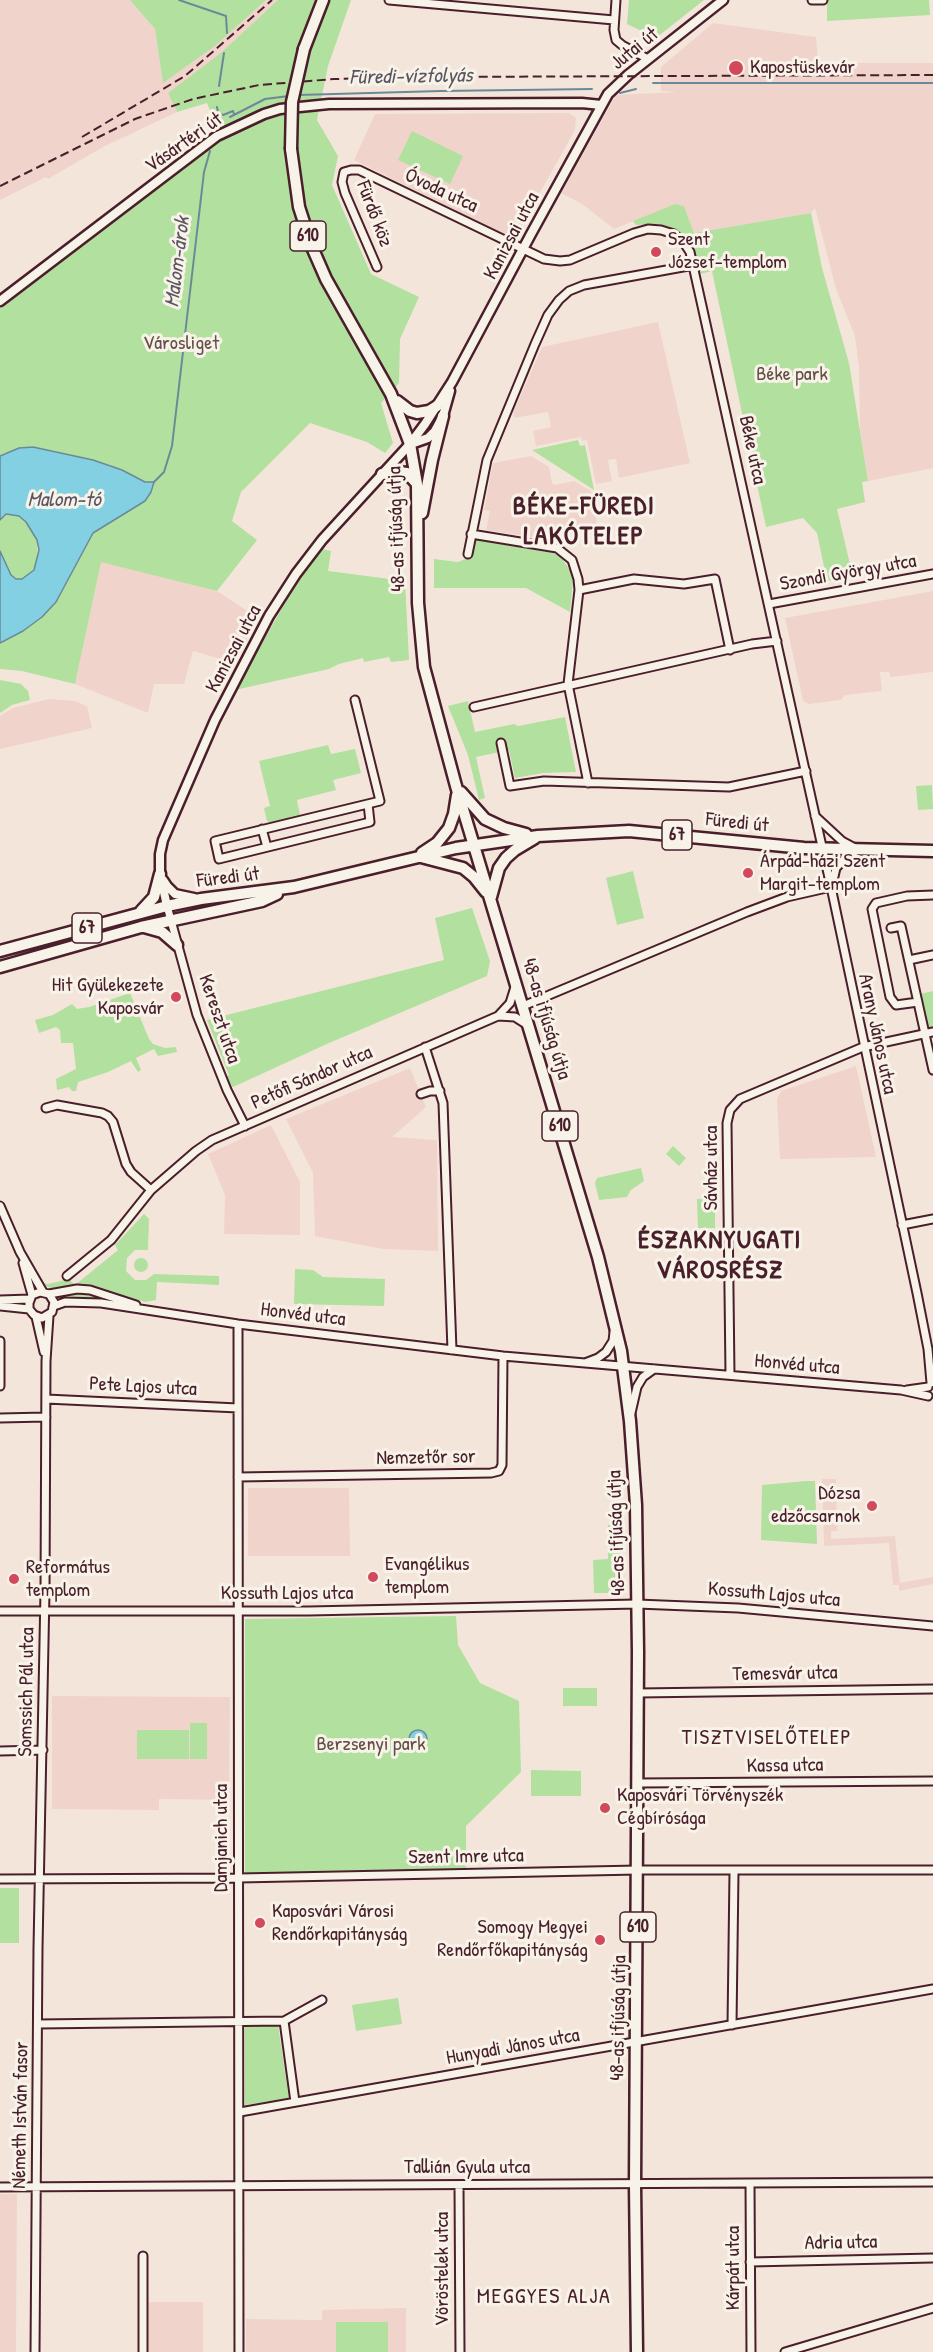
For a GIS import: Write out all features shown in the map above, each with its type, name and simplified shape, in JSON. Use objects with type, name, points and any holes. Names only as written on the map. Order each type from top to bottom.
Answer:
[{"type":"main road","name":"48-as ifjúság útja","points":[[323,0],[303,49],[292,102],[291,149],[298,207],[312,246],[336,298],[391,394],[410,444],[417,484],[419,624],[424,667],[456,786]]},
{"type":"main road","points":[[391,394],[410,411],[424,413],[437,406]]},
{"type":"main road","points":[[418,549],[432,460],[443,416]]},
{"type":"main road","points":[[382,474],[407,473],[417,484]]},
{"type":"main road","points":[[456,786],[485,819],[504,828],[538,836]]},
{"type":"main road","points":[[418,856],[438,843],[449,828],[457,802],[456,786]]},
{"type":"main road","name":"610","points":[[456,786],[491,900]]},
{"type":"main road","name":"Füredi út","points":[[538,836],[629,831],[822,849],[933,851]]},
{"type":"main road","points":[[491,900],[494,881],[506,858],[515,849],[538,836]]},
{"type":"main road","name":"67","points":[[418,856],[538,836]]},
{"type":"main road","points":[[418,856],[463,868],[478,881],[491,900]]},
{"type":"main road","name":"Füredi út","points":[[167,906],[201,899],[294,887],[418,856]]},
{"type":"main road","points":[[138,913],[154,897],[160,874]]},
{"type":"main road","name":"Füredi út","points":[[170,920],[262,901],[294,887]]},
{"type":"main road","name":"48-as ifjúság útja","points":[[491,900],[598,1257],[615,1322],[630,1421],[636,1505],[638,1693],[635,2185]]},
{"type":"main road","name":"67","points":[[0,951],[167,906]]},
{"type":"main road","name":"67","points":[[0,967],[170,920]]},
{"type":"main road","points":[[141,927],[162,932],[177,945]]},
{"type":"main road","name":"610","points":[[635,2185],[637,2352]]},
{"type":"street","points":[[389,0],[614,21]]},
{"type":"street","points":[[616,0],[614,21],[618,43],[648,59]]},
{"type":"street","name":"Jutai út","points":[[601,105],[616,86],[723,0]]},
{"type":"street","points":[[812,0],[823,0]]},
{"type":"street","name":"Vásártéri út","points":[[0,301],[217,136],[264,114],[280,109],[329,104],[550,103],[601,105]]},
{"type":"street","name":"Kanizsai utca","points":[[167,906],[160,874],[160,855],[168,829],[215,720],[261,631],[296,574],[322,540],[410,444],[437,406],[601,105]]},
{"type":"street","name":"Óvoda utca","points":[[344,172],[359,171],[524,248]]},
{"type":"street","name":"Fürdő köz","points":[[344,172],[342,182],[345,193],[377,267]]},
{"type":"street","name":"Béke utca","points":[[524,248],[544,259],[560,261],[584,255],[634,232],[648,229],[674,234],[690,252],[822,849]]},
{"type":"street","points":[[468,554],[487,460],[548,315],[559,300],[569,291],[584,285],[694,265]]},
{"type":"street","name":"Kanizsai utca","points":[[410,444],[428,438],[443,416],[452,382]]},
{"type":"street","points":[[471,534],[557,548],[572,560],[579,590],[568,684],[588,783]]},
{"type":"street","name":"Szondi György utca","points":[[769,604],[933,574]]},
{"type":"street","points":[[579,590],[634,579],[684,584],[715,579],[730,650]]},
{"type":"street","points":[[474,707],[568,684],[777,641]]},
{"type":"street","points":[[356,700],[380,801],[215,841],[219,859],[370,822],[368,804]]},
{"type":"street","points":[[501,743],[510,786],[544,782],[729,787],[806,771]]},
{"type":"street","points":[[815,816],[842,841],[858,850]]},
{"type":"street","points":[[262,829],[267,847]]},
{"type":"street","name":"Arany János utca","points":[[822,849],[928,1350],[931,1398]]},
{"type":"street","points":[[524,1006],[747,912],[787,897],[831,887],[836,868],[846,857],[858,850]]},
{"type":"street","points":[[160,874],[166,886],[175,894],[201,899]]},
{"type":"street","points":[[918,1002],[897,1005],[890,998],[872,909],[876,903],[907,896],[933,895]]},
{"type":"street","name":"Kereszt utca","points":[[167,906],[205,1037],[245,1126]]},
{"type":"street","points":[[891,928],[901,926],[918,1002],[929,1033],[933,1070]]},
{"type":"street","points":[[909,960],[933,955]]},
{"type":"street","points":[[498,1016],[510,1004],[516,982]]},
{"type":"street","points":[[498,1016],[515,1017],[526,1024],[531,1031]]},
{"type":"street","name":"Petőfi Sándor utca","points":[[67,1276],[111,1240],[152,1190],[212,1140],[498,1016]]},
{"type":"street","name":"Sávház utca","points":[[730,1375],[727,1123],[730,1110],[740,1100],[863,1047],[929,1033]]},
{"type":"street","points":[[425,1047],[443,1103],[452,1350]]},
{"type":"street","points":[[421,1094],[440,1091]]},
{"type":"street","points":[[46,1108],[57,1105],[108,1116],[113,1122],[126,1164],[131,1172],[152,1190]]},
{"type":"street","points":[[0,1206],[20,1252],[46,1293],[53,1300],[54,1306],[49,1316],[42,1318],[36,1317],[29,1310],[0,1306]]},
{"type":"street","points":[[902,1225],[933,1219]]},
{"type":"street","points":[[20,1252],[31,1297],[29,1310]]},
{"type":"street","name":"Honvéd utca","points":[[46,1293],[77,1289],[102,1292],[150,1310]]},
{"type":"street","points":[[0,1300],[46,1293]]},
{"type":"street","name":"Honvéd utca","points":[[54,1306],[66,1302],[101,1303],[238,1324],[503,1356],[901,1390],[931,1398]]},
{"type":"street","name":"Somssich Pál utca","points":[[40,1879],[45,1610],[46,1361],[49,1316]]},
{"type":"street","name":"Somssich Pál utca","points":[[36,1317],[46,1361]]},
{"type":"street","points":[[583,1364],[606,1352],[613,1341],[615,1322]]},
{"type":"street","name":"Damjanich utca","points":[[238,1324],[239,2352]]},
{"type":"street","points":[[0,1341],[2,1342],[0,1386]]},
{"type":"street","name":"Arany János utca","points":[[928,1350],[933,1364]]},
{"type":"street","name":"Nemzetőr sor","points":[[238,1477],[491,1473],[499,1471],[502,1465],[503,1356]]},
{"type":"street","points":[[630,1421],[637,1387],[643,1377],[654,1370]]},
{"type":"street","name":"Honvéd utca","points":[[901,1390],[931,1384]]},
{"type":"street","name":"Pete Lajos utca","points":[[46,1399],[238,1408]]},
{"type":"street","points":[[0,1418],[46,1418]]},
{"type":"street","name":"Kossuth Lajos utca","points":[[0,1611],[309,1611],[637,1604],[738,1608],[933,1626]]},
{"type":"street","name":"Temesvár utca","points":[[638,1693],[933,1689]]},
{"type":"street","points":[[0,1751],[43,1750]]},
{"type":"street","name":"Kassa utca","points":[[638,1783],[933,1781]]},
{"type":"street","name":"Szent Imre utca","points":[[0,1880],[638,1870],[734,1872],[933,1870]]},
{"type":"street","points":[[732,2025],[734,1872]]},
{"type":"street","name":"Németh István fasor","points":[[35,2352],[40,1879]]},
{"type":"street","name":"Hunyadi János utca","points":[[240,2112],[933,1989]]},
{"type":"street","points":[[38,2024],[284,2020],[322,2000]]},
{"type":"street","points":[[284,2020],[295,2102]]},
{"type":"street","name":"Tallián Gyula utca","points":[[0,2187],[239,2184],[635,2185],[933,2181]]},
{"type":"street","name":"Kárpát utca","points":[[750,2183],[751,2352]]},
{"type":"street","name":"Vöröstelek utca","points":[[459,2185],[460,2352]]},
{"type":"street","points":[[143,2256],[143,2352]]},
{"type":"street","name":"Adria utca","points":[[750,2262],[933,2258]]},
{"type":"street","points":[[785,2352],[933,2308]]},
{"type":"shaded area","points":[[0,0],[131,0],[155,29],[163,82],[215,46],[266,0],[278,0],[222,53],[168,93],[177,112],[103,147],[48,179],[46,177],[0,200]]},
{"type":"shaded area","points":[[713,23],[816,37],[818,63],[933,63],[933,468],[868,481],[860,430],[859,368],[855,336],[836,289],[815,208],[811,213],[694,233],[684,206],[675,204],[614,229],[582,204],[561,193],[616,95],[677,92],[661,91],[661,67]]},
{"type":"shaded area","points":[[569,113],[576,118],[575,130],[514,239],[354,160],[375,114]]},
{"type":"shaded area","points":[[658,322],[690,463],[619,478],[616,459],[608,460],[612,481],[596,484],[587,440],[582,441],[581,437],[536,446],[533,431],[551,427],[548,412],[514,418],[513,413],[542,347]]},
{"type":"shaded area","points":[[531,456],[549,467],[552,483],[555,485],[574,481],[591,491],[598,529],[546,539],[486,530],[490,511],[484,510],[493,463]]},
{"type":"shaded area","points":[[101,561],[217,591],[258,618],[234,663],[193,651],[184,684],[154,684],[148,713],[75,684]]},
{"type":"shaded area","points":[[933,591],[933,672],[890,677],[889,672],[880,672],[882,691],[845,695],[841,700],[809,704],[803,701],[785,618]]},
{"type":"shaded area","points":[[49,699],[75,701],[87,706],[92,728],[0,749],[0,716],[13,708]]},
{"type":"shaded area","points":[[856,1066],[876,1157],[780,1159],[777,1099],[781,1091]]},
{"type":"shaded area","points":[[410,1068],[426,1107],[392,1137],[437,1140],[438,1251],[383,1249],[315,1236],[313,1173],[286,1119]]},
{"type":"shaded area","points":[[271,1125],[300,1182],[300,1235],[224,1234],[225,1195],[208,1154]]},
{"type":"shaded area","points":[[822,1479],[836,1479],[837,1531],[831,1531],[831,1539],[895,1536],[900,1583],[933,1577],[933,1584],[899,1591],[899,1585],[893,1585],[889,1543],[824,1546]]},
{"type":"shaded area","points":[[248,1488],[349,1488],[350,1556],[248,1556]]},
{"type":"shaded area","points":[[52,1696],[230,1697],[229,1800],[159,1799],[159,1810],[52,1809]]},
{"type":"shaded area","points":[[0,2194],[17,2194],[16,2352],[0,2352]]},
{"type":"shaded area","points":[[145,2302],[203,2302],[203,2352],[145,2352]]},
{"type":"shaded area","points":[[406,2308],[406,2352],[246,2352],[246,2319],[322,2320],[322,2310]]},
{"type":"green space","points":[[130,0],[266,0],[215,46],[163,83],[155,29]]},
{"type":"green space","name":"Városliget","points":[[278,0],[351,0],[328,66],[317,120],[338,156],[332,185],[371,274],[419,297],[400,339],[399,383],[381,403],[393,443],[385,453],[367,442],[310,423],[241,492],[232,521],[257,540],[217,591],[101,562],[75,684],[22,671],[0,669],[0,643],[23,631],[42,617],[56,602],[93,533],[122,516],[154,482],[145,482],[122,470],[93,460],[50,450],[0,456],[0,308],[222,140],[207,103],[177,112],[168,93],[221,53]]},
{"type":"green space","points":[[629,0],[704,0],[656,38],[627,24]]},
{"type":"green space","points":[[827,0],[929,0],[930,15],[827,21]]},
{"type":"green space","points":[[412,131],[463,156],[450,184],[398,160]]},
{"type":"green space","name":"Béke park","points":[[675,204],[684,206],[694,233],[811,213],[822,268],[849,363],[868,481],[862,482],[865,502],[837,509],[853,577],[827,581],[817,533],[803,518],[766,527],[712,271],[700,274],[692,245],[683,234],[668,226],[636,225],[633,221]]},
{"type":"green space","points":[[578,440],[580,446],[585,445],[594,490],[532,450]]},
{"type":"green space","points":[[6,514],[19,516],[26,522],[37,540],[38,560],[34,570],[22,579],[16,579],[11,575],[0,551],[0,520]]},
{"type":"green space","points":[[475,540],[553,553],[561,557],[571,572],[573,581],[570,612],[526,588],[434,588],[434,559],[458,562],[472,556]]},
{"type":"green space","points":[[322,549],[331,551],[328,571],[405,581],[409,660],[391,662],[389,657],[364,662],[363,658],[329,669],[235,690],[301,575]]},
{"type":"green space","points":[[0,680],[21,684],[28,691],[30,700],[12,705],[0,713]]},
{"type":"green space","points":[[468,701],[475,732],[565,717],[576,772],[543,773],[515,778],[509,750],[476,757],[485,798],[479,800],[468,755],[448,706]]},
{"type":"green space","points":[[328,745],[331,754],[355,749],[361,773],[333,780],[336,790],[297,800],[300,815],[271,823],[267,821],[264,808],[270,806],[259,761]]},
{"type":"green space","points":[[932,785],[933,809],[918,810],[916,786]]},
{"type":"green space","points":[[633,871],[644,918],[617,925],[606,878]]},
{"type":"green space","points":[[472,908],[490,961],[487,976],[329,1043],[233,1087],[229,1086],[225,1078],[229,1075],[207,1020],[444,960],[435,918]]},
{"type":"green space","points":[[933,991],[933,1032],[925,1033],[916,995]]},
{"type":"green space","points":[[130,993],[149,1039],[153,1044],[165,1048],[176,1047],[177,1052],[158,1056],[154,1049],[136,1058],[141,1070],[138,1072],[131,1061],[78,1082],[76,1091],[72,1091],[69,1087],[57,1090],[56,1079],[76,1069],[73,1043],[61,1043],[60,1030],[56,1027],[39,1033],[35,1020],[53,1015],[72,1004],[77,1009],[89,1007]]},
{"type":"green space","points":[[673,1146],[686,1158],[679,1166],[666,1154]]},
{"type":"green space","points":[[641,1168],[644,1181],[631,1190],[627,1197],[599,1200],[595,1183],[597,1178]]},
{"type":"green space","points":[[697,1199],[715,1199],[715,1228],[698,1228]]},
{"type":"green space","points":[[144,1214],[149,1219],[148,1250],[135,1250],[127,1258],[126,1271],[135,1280],[146,1280],[154,1274],[219,1276],[219,1285],[157,1282],[156,1300],[145,1302],[86,1285],[55,1289],[42,1285],[42,1283],[48,1284],[69,1279],[75,1285],[118,1250],[115,1245]]},
{"type":"green space","points":[[141,1258],[146,1260],[148,1265],[146,1270],[141,1272],[136,1270],[134,1265],[136,1260]]},
{"type":"green space","points":[[295,1269],[313,1270],[323,1277],[385,1279],[384,1306],[294,1304]]},
{"type":"green space","points":[[83,1292],[115,1300],[114,1302],[66,1297],[66,1294]]},
{"type":"green space","points":[[815,1481],[817,1544],[761,1540],[762,1485]]},
{"type":"green space","points":[[608,1525],[620,1525],[621,1583],[619,1589],[613,1593],[594,1593],[593,1560],[608,1559]]},
{"type":"green space","name":"Berzsenyi park","points":[[456,1616],[458,1645],[480,1683],[519,1701],[521,1772],[466,1826],[466,1870],[245,1873],[245,1619]]},
{"type":"green space","points":[[563,1688],[597,1688],[597,1706],[563,1706]]},
{"type":"green space","points":[[190,1723],[207,1723],[207,1759],[190,1759]]},
{"type":"green space","points":[[137,1730],[189,1730],[189,1759],[137,1759]]},
{"type":"green space","points":[[531,1770],[581,1771],[581,1796],[531,1796]]},
{"type":"green space","points":[[0,1888],[19,1888],[19,1943],[0,1943]]},
{"type":"green space","points":[[398,1998],[402,2024],[356,2031],[352,2005]]},
{"type":"green space","points":[[278,2025],[289,2099],[245,2105],[245,2026]]},
{"type":"green space","points":[[336,2322],[388,2322],[388,2352],[336,2352]]},
{"type":"water","name":"Malom-tó","points":[[33,447],[93,460],[122,470],[145,482],[154,482],[145,501],[93,533],[56,602],[42,617],[23,631],[0,643],[0,551],[11,575],[16,579],[22,579],[34,570],[39,550],[37,540],[26,522],[19,516],[6,514],[0,520],[0,456],[19,448]]},
{"type":"water","points":[[418,1730],[424,1733],[427,1739],[424,1745],[418,1748],[412,1745],[409,1739],[412,1733]]},
{"type":"waterway","points":[[179,0],[226,16],[227,33]]},
{"type":"waterway","points":[[219,86],[224,53]]},
{"type":"waterway","name":"Füredi-vízfolyás","points":[[653,83],[933,83]]},
{"type":"waterway","name":"Füredi-vízfolyás","points":[[298,95],[592,89]]},
{"type":"waterway","name":"Füredi-vízfolyás","points":[[620,93],[636,89]]},
{"type":"waterway","name":"Füredi-vízfolyás","points":[[230,117],[265,99],[289,96]]},
{"type":"waterway","points":[[217,107],[218,112],[223,115],[233,111],[234,114]]},
{"type":"waterway","name":"Malom-árok","points":[[154,482],[164,472],[172,446],[204,172],[210,151]]},
{"type":"railway","points":[[82,137],[185,76],[272,0]]},
{"type":"railway","points":[[0,186],[135,119],[193,99],[259,85],[334,79],[428,77],[933,75]]},
{"type":"place","name":"Kapostüskevár","points":[[736,68]]},
{"type":"place","name":"Szent József-templom","points":[[656,252]]},
{"type":"place","name":"Árpád-házi Szent Margit-templom","points":[[748,873]]},
{"type":"place","name":"Hit Gyülekezete Kaposvár","points":[[176,997]]},
{"type":"place","name":"Dózsa edzőcsarnok","points":[[872,1506]]},
{"type":"place","name":"Evangélikus templom","points":[[373,1577]]},
{"type":"place","name":"Református templom","points":[[14,1579]]},
{"type":"place","name":"Kaposvári Törvényszék Cégbírósága","points":[[605,1808]]},
{"type":"place","name":"Kaposvári Városi Rendőrkapitányság","points":[[260,1923]]},
{"type":"place","name":"Somogy Megyei Rendőrfőkapitányság","points":[[600,1940]]},
{"type":"district","name":"BÉKE-FÜREDI LAKÓTELEP","points":[[584,522]]},
{"type":"district","name":"ÉSZAKNYUGATI VÁROSRÉSZ","points":[[720,1256]]},
{"type":"district","name":"TISZTVISELŐTELEP","points":[[767,1738]]},
{"type":"district","name":"MEGGYES ALJA","points":[[544,2297]]}]
